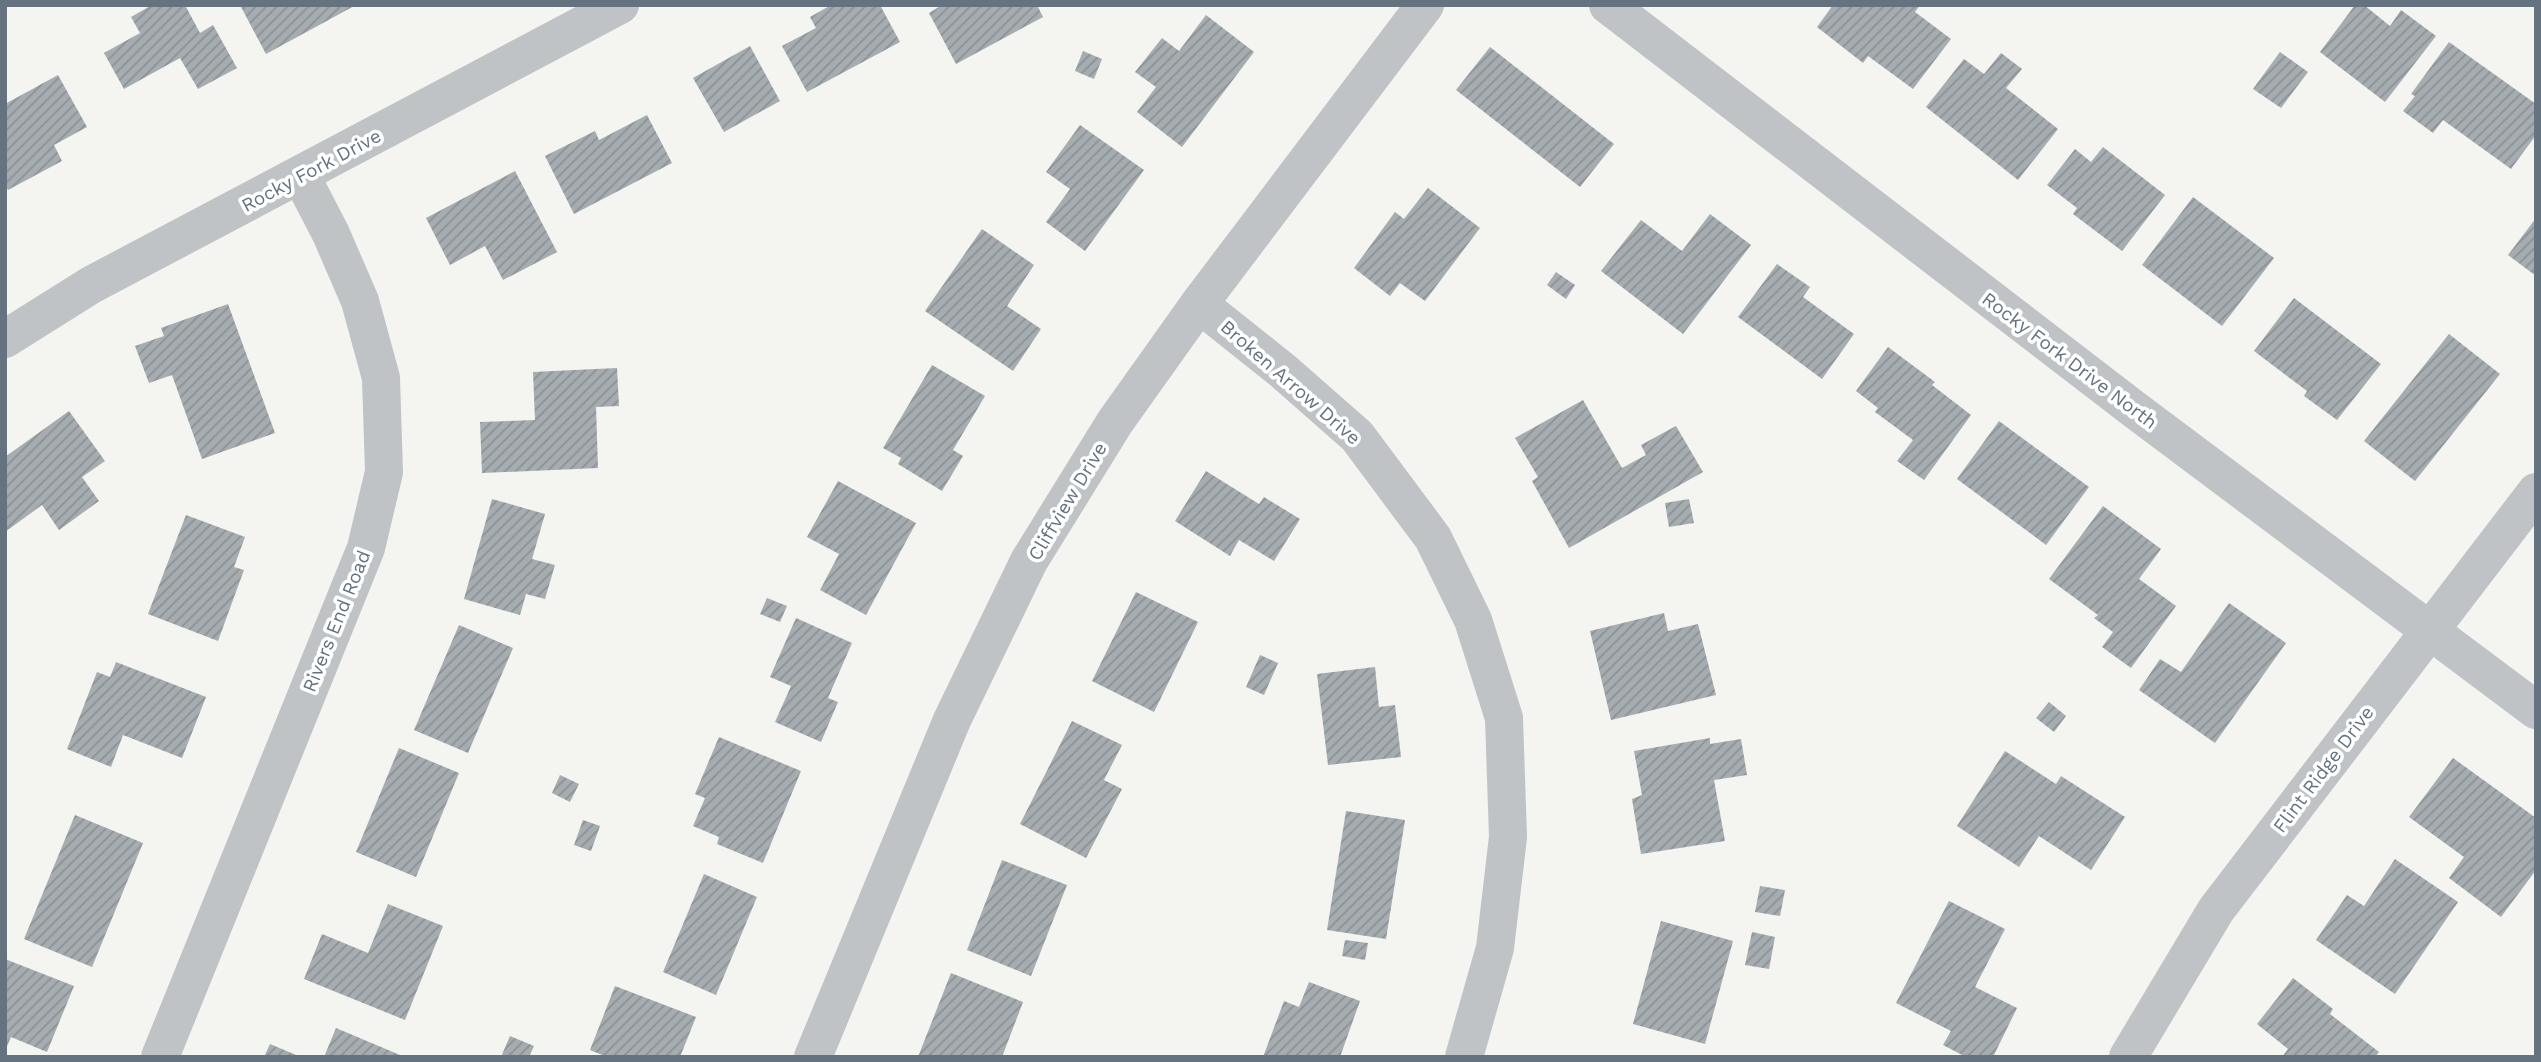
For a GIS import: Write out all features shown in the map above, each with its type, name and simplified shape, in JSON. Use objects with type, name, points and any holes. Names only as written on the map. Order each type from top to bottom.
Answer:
[{"type":"street","name":"Rocky Fork Drive","points":[[5,339],[91,285],[620,5]]},
{"type":"street","name":"Cliffview Drive","points":[[813,1057],[952,720],[1029,561],[1115,422],[1199,304],[1425,5]]},
{"type":"street","name":"Rocky Fork Drive North","points":[[1608,5],[2135,410],[2536,710]]},
{"type":"street","name":"Rivers End Road","points":[[160,1057],[366,548],[384,472],[382,378],[360,301],[331,234],[301,176]]},
{"type":"street","name":"Broken Arrow Drive","points":[[1199,304],[1283,371],[1357,436],[1433,538],[1473,620],[1504,718],[1508,837],[1494,948],[1464,1057]]},
{"type":"street","name":"Flint Ridge Drive","points":[[2128,1057],[2216,909],[2536,492]]},
{"type":"building","points":[[152,5],[185,5],[200,33],[213,25],[237,68],[198,89],[180,58],[124,89],[104,53],[140,33],[131,17]]},
{"type":"building","points":[[240,5],[356,5],[266,54]]},
{"type":"building","points":[[831,5],[880,5],[900,42],[807,92],[782,46],[816,28],[810,17]]},
{"type":"building","points":[[942,5],[1037,5],[1043,17],[956,64],[929,13]]},
{"type":"building","points":[[1833,5],[1920,5],[1915,12],[1951,39],[1913,89],[1868,56],[1863,63],[1817,27]]},
{"type":"building","points":[[2355,5],[2364,5],[2390,26],[2401,10],[2436,36],[2385,102],[2320,52]]},
{"type":"building","points":[[1206,15],[1254,52],[1182,147],[1137,112],[1156,87],[1135,72],[1162,38],[1179,51]]},
{"type":"building","points":[[2449,42],[2536,104],[2536,135],[2511,169],[2443,120],[2433,133],[2403,111],[2415,96],[2411,94]]},
{"type":"building","points":[[750,46],[780,101],[724,132],[693,78]]},
{"type":"building","points":[[1490,47],[1614,144],[1580,187],[1456,90]]},
{"type":"building","points":[[1083,51],[1102,59],[1094,79],[1075,71]]},
{"type":"building","points":[[2280,52],[2308,72],[2281,108],[2253,89]]},
{"type":"building","points":[[2001,53],[2022,69],[2006,88],[2058,129],[2018,180],[1926,107],[1964,59],[1984,74]]},
{"type":"building","points":[[58,75],[87,127],[54,145],[62,161],[8,190],[5,185],[5,104]]},
{"type":"building","points":[[647,115],[672,163],[574,214],[545,156],[595,131],[599,140]]},
{"type":"building","points":[[1080,125],[1144,170],[1085,251],[1046,222],[1070,189],[1046,172]]},
{"type":"building","points":[[2103,147],[2165,195],[2122,251],[2073,214],[2077,208],[2047,185],[2075,149],[2091,162]]},
{"type":"building","points":[[515,171],[557,252],[503,280],[485,246],[450,265],[426,218]]},
{"type":"building","points":[[1428,188],[1480,228],[1425,301],[1400,283],[1390,296],[1354,268],[1395,212],[1404,219]]},
{"type":"building","points":[[2193,197],[2274,258],[2222,326],[2142,265]]},
{"type":"building","points":[[1710,214],[1751,245],[1683,334],[1601,271],[1641,220],[1682,251]]},
{"type":"building","points":[[2536,218],[2536,276],[2508,255]]},
{"type":"building","points":[[982,229],[1034,265],[1007,306],[1041,329],[1013,371],[925,311]]},
{"type":"building","points":[[1777,264],[1810,287],[1803,297],[1854,334],[1822,379],[1738,317]]},
{"type":"building","points":[[1556,272],[1575,285],[1566,299],[1547,285]]},
{"type":"building","points":[[2294,298],[2381,364],[2337,420],[2304,396],[2307,391],[2254,351]]},
{"type":"building","points":[[228,304],[275,433],[202,459],[172,375],[149,383],[135,346],[164,336],[161,328]]},
{"type":"building","points":[[2449,334],[2500,374],[2415,481],[2364,441]]},
{"type":"building","points":[[1888,347],[1935,382],[1932,385],[1971,415],[1924,480],[1897,461],[1913,440],[1875,412],[1878,408],[1856,391]]},
{"type":"building","points":[[932,365],[985,396],[953,450],[963,456],[942,491],[898,464],[901,458],[883,448]]},
{"type":"building","points":[[617,368],[619,406],[596,407],[598,468],[482,473],[480,422],[535,420],[533,372]]},
{"type":"building","points":[[1583,400],[1622,468],[1646,455],[1641,445],[1676,426],[1703,472],[1569,548],[1532,481],[1538,477],[1515,438]]},
{"type":"building","points":[[69,411],[105,461],[82,477],[99,501],[59,530],[42,505],[5,532],[5,457]]},
{"type":"building","points":[[1999,421],[2089,487],[2046,545],[1957,479]]},
{"type":"building","points":[[1206,471],[1259,504],[1264,497],[1300,519],[1274,561],[1239,540],[1230,556],[1175,521]]},
{"type":"building","points":[[838,481],[916,523],[866,615],[820,590],[839,554],[807,537]]},
{"type":"building","points":[[492,499],[545,514],[532,559],[555,565],[545,599],[526,594],[520,615],[464,599]]},
{"type":"building","points":[[1689,499],[1694,523],[1669,527],[1665,503]]},
{"type":"building","points":[[2103,506],[2161,549],[2139,579],[2176,606],[2131,668],[2102,647],[2113,632],[2094,618],[2098,615],[2049,579]]},
{"type":"building","points":[[186,515],[245,537],[234,567],[244,570],[218,641],[148,614]]},
{"type":"building","points":[[1136,592],[1198,622],[1154,712],[1092,681]]},
{"type":"building","points":[[767,598],[787,606],[780,622],[760,614]]},
{"type":"building","points":[[2229,603],[2286,643],[2215,743],[2139,690],[2160,659],[2181,672]]},
{"type":"building","points":[[1664,613],[1668,631],[1698,624],[1716,695],[1611,720],[1590,631]]},
{"type":"building","points":[[796,618],[852,643],[828,698],[838,702],[821,742],[775,722],[791,686],[770,677]]},
{"type":"building","points":[[459,625],[513,648],[468,753],[414,730]]},
{"type":"building","points":[[1260,655],[1278,663],[1264,695],[1246,687]]},
{"type":"building","points":[[116,662],[206,697],[182,758],[123,735],[111,767],[67,749],[97,672],[110,677]]},
{"type":"building","points":[[1375,667],[1379,707],[1395,705],[1401,757],[1328,765],[1317,674]]},
{"type":"building","points":[[2049,702],[2066,716],[2054,732],[2036,718]]},
{"type":"building","points":[[1072,721],[1122,745],[1104,780],[1122,789],[1086,858],[1020,824]]},
{"type":"building","points":[[719,737],[801,771],[763,863],[717,844],[719,837],[693,826],[705,798],[695,794]]},
{"type":"building","points":[[1710,738],[1710,744],[1741,739],[1747,775],[1714,780],[1725,841],[1641,854],[1632,799],[1642,795],[1634,751]]},
{"type":"building","points":[[399,748],[459,773],[416,877],[356,852]]},
{"type":"building","points":[[2005,751],[2056,784],[2061,776],[2125,817],[2091,870],[2039,836],[2019,867],[1957,826]]},
{"type":"building","points":[[2453,758],[2536,818],[2536,870],[2501,917],[2449,878],[2464,857],[2409,817]]},
{"type":"building","points":[[560,775],[579,784],[570,802],[552,793]]},
{"type":"building","points":[[1346,811],[1405,820],[1386,939],[1327,930]]},
{"type":"building","points":[[75,815],[143,843],[92,967],[24,939]]},
{"type":"building","points":[[583,820],[600,826],[591,851],[574,845]]},
{"type":"building","points":[[2395,859],[2458,902],[2395,994],[2316,940],[2347,895],[2364,906]]},
{"type":"building","points":[[1002,860],[1067,885],[1031,976],[967,950]]},
{"type":"building","points":[[704,874],[757,897],[716,995],[663,972]]},
{"type":"building","points":[[1760,886],[1785,890],[1780,916],[1755,912]]},
{"type":"building","points":[[1949,901],[2005,929],[1975,987],[2017,1008],[1993,1057],[1966,1057],[1943,1045],[1951,1031],[1896,1003]]},
{"type":"building","points":[[388,904],[443,926],[405,1020],[304,979],[322,934],[368,953]]},
{"type":"building","points":[[1661,921],[1733,941],[1705,1044],[1633,1024]]},
{"type":"building","points":[[1752,932],[1775,937],[1769,969],[1745,965]]},
{"type":"building","points":[[1345,940],[1368,943],[1365,960],[1342,956]]},
{"type":"building","points":[[5,959],[74,986],[47,1052],[11,1037],[5,1051]]},
{"type":"building","points":[[951,973],[1023,1002],[1002,1057],[918,1057]]},
{"type":"building","points":[[2293,978],[2333,1009],[2330,1014],[2379,1052],[2375,1057],[2282,1057],[2288,1049],[2257,1024]]},
{"type":"building","points":[[1309,982],[1360,1001],[1340,1057],[1263,1057],[1284,1001],[1299,1007]]},
{"type":"building","points":[[615,986],[696,1017],[680,1057],[607,1057],[590,1050]]},
{"type":"building","points":[[336,1028],[400,1055],[324,1057]]},
{"type":"building","points":[[510,1036],[534,1046],[529,1057],[501,1057]]},
{"type":"building","points":[[270,1044],[301,1057],[264,1057]]}]
